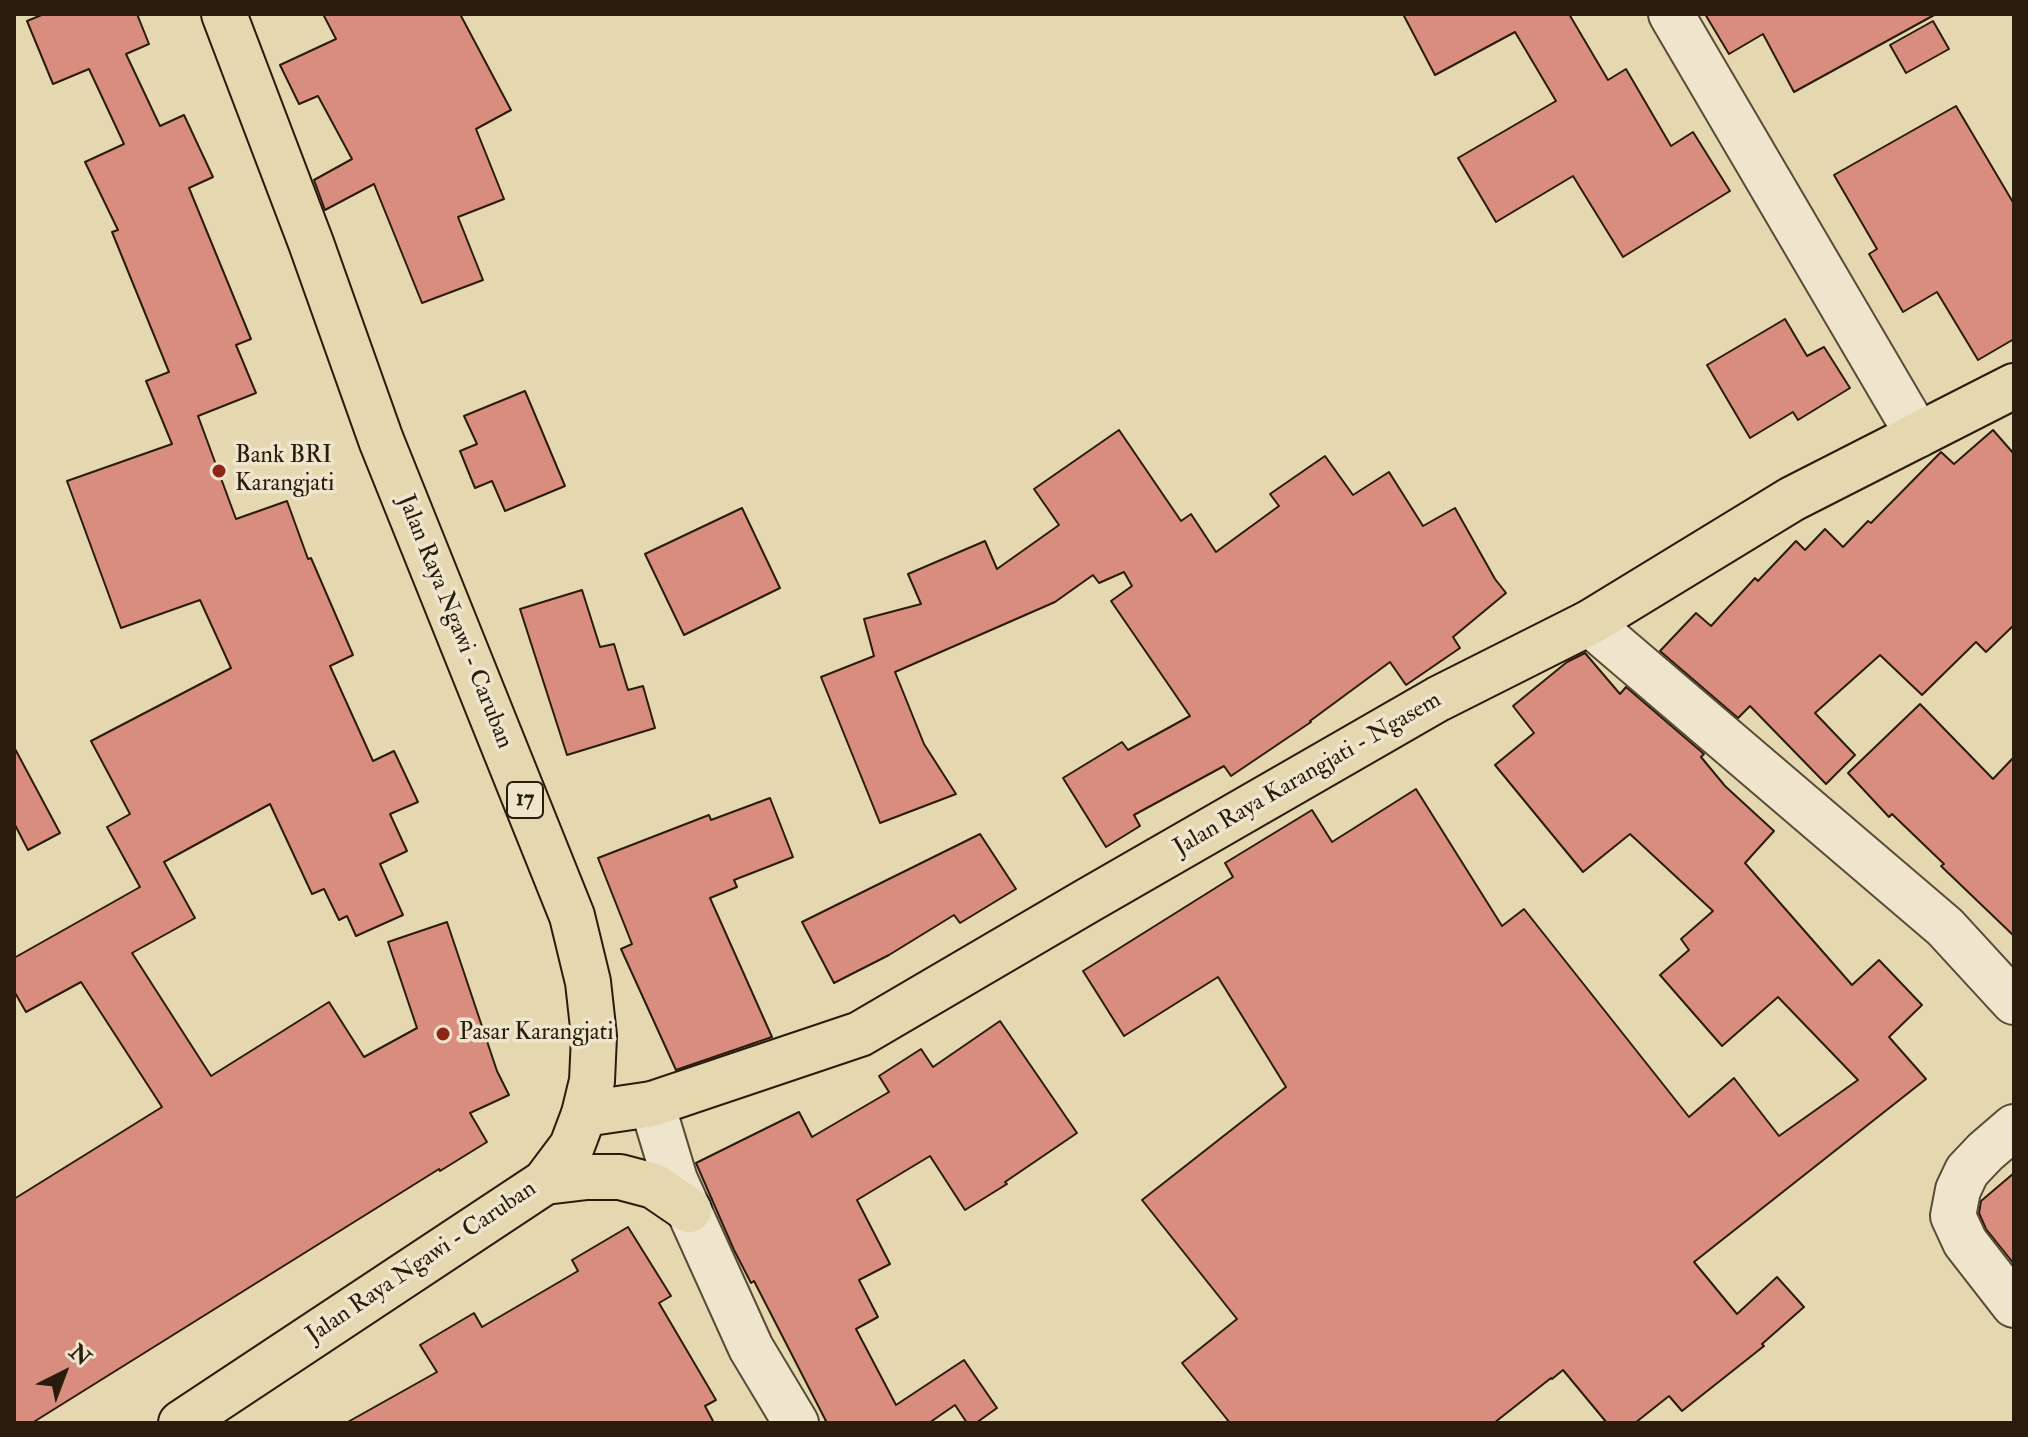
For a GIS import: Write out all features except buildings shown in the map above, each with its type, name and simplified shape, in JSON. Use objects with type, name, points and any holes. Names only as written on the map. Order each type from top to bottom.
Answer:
[{"type":"main road","name":"Jalan Raya Ngawi - Caruban","points":[[181,1423],[547,1179],[572,1146],[584,1114],[592,1081],[594,1036],[588,982],[572,916],[381,440],[311,243],[224,14]]},
{"type":"main road","name":"Jalan Raya Karangjati - Ngasem","points":[[584,1114],[652,1104],[860,1034],[1438,699],[1589,623],[1792,499],[2014,386]]},
{"type":"main road","points":[[547,1179],[618,1124],[652,1104]]},
{"type":"main road","points":[[547,1179],[620,1177],[654,1186],[689,1210]]},
{"type":"street","points":[[1671,14],[1918,435]]},
{"type":"street","points":[[1589,623],[1945,927],[2014,1002]]},
{"type":"street","points":[[652,1104],[675,1180],[751,1348],[796,1423]]},
{"type":"street","points":[[2014,1127],[1967,1171],[1958,1190],[1953,1216],[1965,1242],[2014,1305]]},
{"type":"place","name":"Bank BRI Karangjati","points":[[219,471]]},
{"type":"place","name":"Pasar Karangjati","points":[[443,1034]]}]
